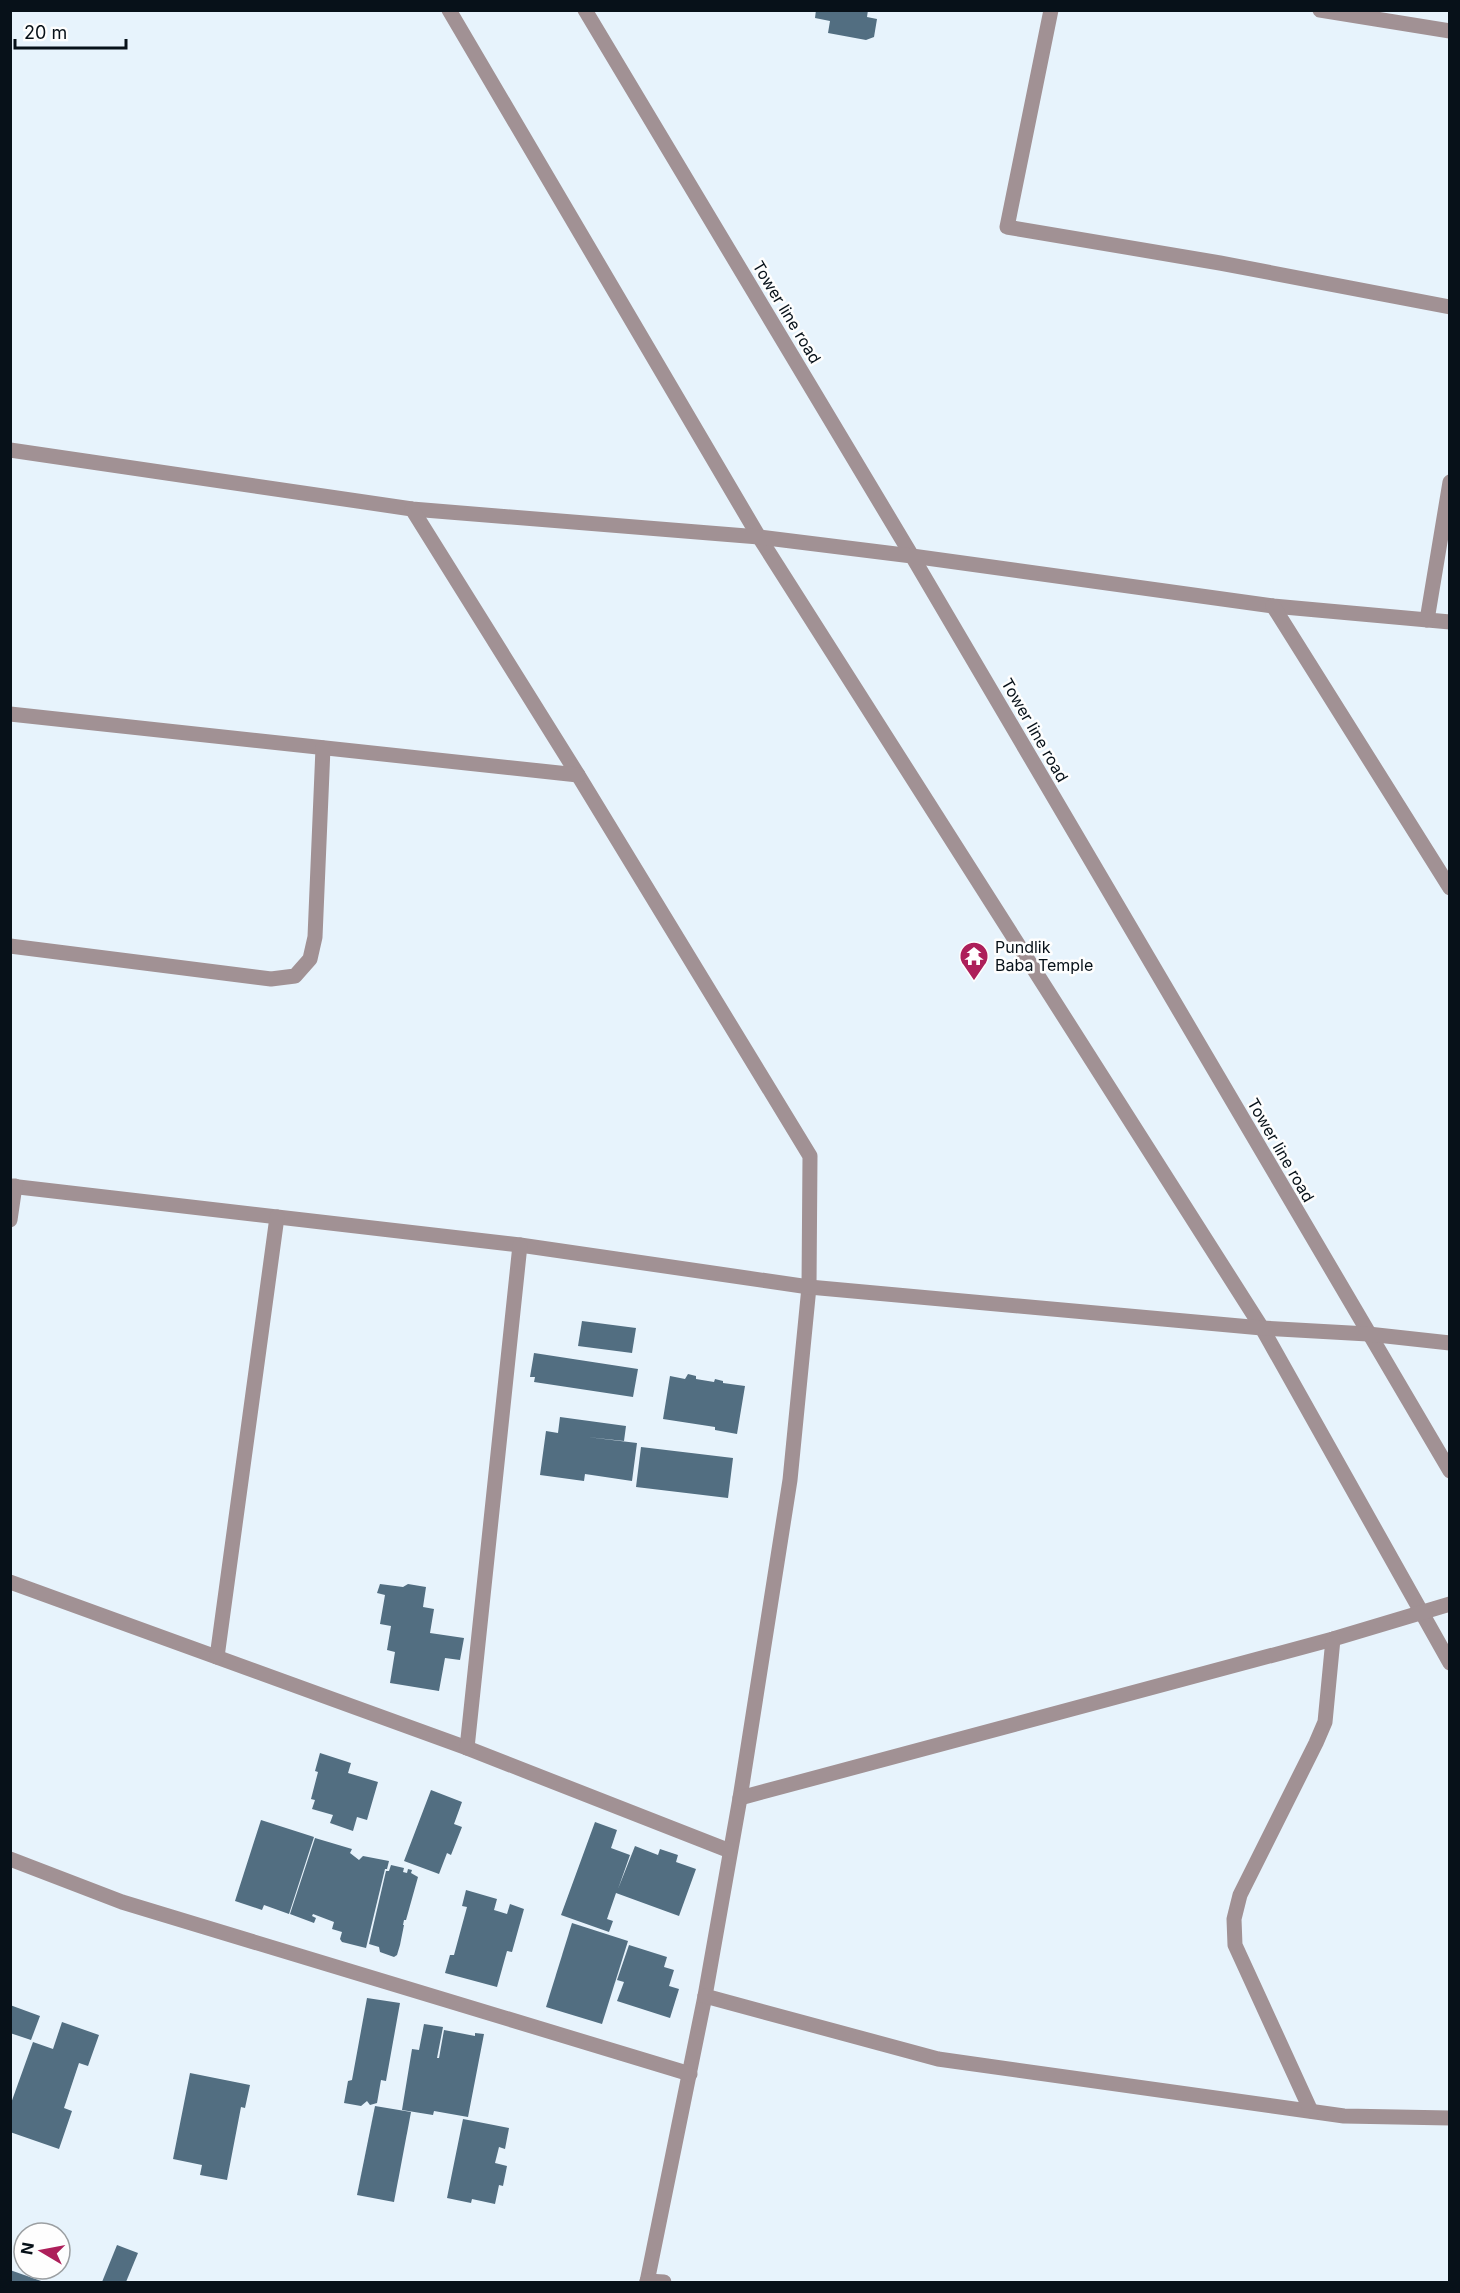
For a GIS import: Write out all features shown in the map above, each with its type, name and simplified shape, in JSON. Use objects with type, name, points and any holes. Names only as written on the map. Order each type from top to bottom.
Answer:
[{"type":"street","points":[[449,10],[759,537],[1262,1328],[1449,1663]]},
{"type":"street","name":"Tower line road","points":[[585,10],[912,556],[1449,1471]]},
{"type":"street","points":[[1051,10],[1008,227],[1232,265],[1449,307]]},
{"type":"street","points":[[1320,10],[1449,31]]},
{"type":"street","points":[[10,450],[412,509],[759,537],[1273,606],[1449,622]]},
{"type":"street","points":[[1427,620],[1449,482]]},
{"type":"street","points":[[412,509],[578,775],[810,1156],[809,1287],[790,1480],[740,1798],[705,1996],[647,2282],[664,2283]]},
{"type":"street","points":[[1273,606],[1449,888]]},
{"type":"street","points":[[10,714],[578,775]]},
{"type":"street","points":[[10,946],[271,979],[295,976],[310,959],[315,937],[323,748]]},
{"type":"street","points":[[10,1220],[13,1186],[520,1245],[809,1287],[1262,1328],[1368,1334],[1449,1343]]},
{"type":"street","points":[[217,1657],[277,1217]]},
{"type":"street","points":[[467,1748],[520,1245]]},
{"type":"street","points":[[10,1582],[467,1748],[730,1851]]},
{"type":"street","points":[[740,1798],[1333,1639],[1449,1604]]},
{"type":"street","points":[[1311,2111],[1235,1946],[1234,1919],[1240,1896],[1325,1722],[1333,1639]]},
{"type":"street","points":[[10,1859],[122,1902],[690,2074]]},
{"type":"street","points":[[705,1996],[938,2059],[1344,2116],[1449,2118]]},
{"type":"building","points":[[816,10],[868,10],[867,17],[877,19],[874,37],[866,40],[828,33],[830,21],[815,18]]},
{"type":"building","points":[[582,1321],[636,1328],[632,1353],[578,1346]]},
{"type":"building","points":[[534,1353],[638,1369],[633,1397],[534,1382],[535,1377],[530,1377]]},
{"type":"building","points":[[688,1374],[696,1376],[696,1379],[714,1382],[715,1379],[723,1383],[745,1386],[737,1434],[715,1430],[715,1427],[663,1419],[670,1376],[685,1379]]},
{"type":"building","points":[[560,1417],[626,1426],[624,1441],[587,1437],[637,1443],[632,1481],[585,1474],[584,1481],[540,1475],[546,1431],[558,1433]]},
{"type":"building","points":[[641,1447],[733,1458],[728,1498],[636,1487]]},
{"type":"building","points":[[380,1584],[403,1587],[408,1584],[426,1587],[423,1607],[434,1609],[430,1633],[464,1638],[460,1660],[445,1658],[439,1691],[390,1683],[395,1652],[387,1650],[391,1626],[380,1624],[385,1595],[377,1593]]},
{"type":"building","points":[[320,1753],[351,1763],[348,1773],[378,1782],[367,1820],[357,1817],[353,1831],[330,1823],[333,1815],[312,1809],[315,1800],[311,1799],[318,1772],[315,1771]]},
{"type":"building","points":[[431,1790],[462,1802],[454,1824],[462,1827],[451,1855],[447,1853],[439,1874],[404,1861]]},
{"type":"building","points":[[261,1820],[314,1837],[289,1914],[264,1905],[262,1910],[235,1901]]},
{"type":"building","points":[[595,1822],[617,1830],[611,1848],[630,1855],[618,1889],[635,1846],[658,1855],[660,1849],[678,1855],[676,1862],[696,1869],[679,1916],[616,1893],[607,1919],[613,1921],[609,1932],[561,1915]]},
{"type":"building","points":[[315,1838],[352,1849],[350,1853],[359,1860],[363,1856],[389,1861],[385,1869],[366,1948],[342,1942],[340,1939],[342,1932],[332,1929],[334,1922],[313,1914],[312,1916],[316,1918],[314,1923],[290,1914]]},
{"type":"building","points":[[391,1865],[404,1868],[403,1872],[407,1873],[408,1869],[412,1870],[411,1873],[418,1877],[406,1920],[404,1920],[397,1955],[394,1957],[380,1952],[379,1947],[369,1944],[386,1871],[389,1871]]},
{"type":"building","points":[[466,1890],[497,1899],[494,1910],[507,1914],[510,1904],[524,1909],[512,1952],[507,1951],[497,1987],[445,1973],[450,1955],[454,1955],[467,1907],[462,1906]]},
{"type":"building","points":[[572,1923],[628,1941],[602,2024],[546,2007]]},
{"type":"building","points":[[629,1945],[667,1957],[664,1967],[674,1970],[669,1986],[679,1989],[670,2018],[617,2001],[624,1982],[617,1980]]},
{"type":"building","points":[[367,1998],[400,2003],[386,2081],[381,2080],[377,2103],[370,2105],[367,2101],[361,2106],[344,2103],[348,2081],[352,2080]]},
{"type":"building","points":[[10,2005],[40,2016],[31,2040],[10,2033]]},
{"type":"building","points":[[62,2022],[99,2035],[88,2066],[79,2063],[64,2108],[72,2111],[59,2149],[10,2132],[10,2106],[33,2042],[53,2049]]},
{"type":"building","points":[[424,2024],[443,2027],[437,2058],[439,2058],[444,2030],[475,2036],[475,2033],[484,2034],[468,2117],[434,2111],[433,2115],[402,2110],[412,2049],[419,2050]]},
{"type":"building","points":[[190,2073],[250,2085],[245,2108],[241,2107],[227,2180],[200,2175],[202,2165],[173,2159]]},
{"type":"building","points":[[375,2106],[411,2112],[394,2202],[357,2195]]},
{"type":"building","points":[[463,2119],[509,2128],[505,2149],[499,2147],[495,2163],[507,2166],[503,2186],[499,2185],[495,2204],[472,2199],[471,2203],[447,2198]]},
{"type":"building","points":[[117,2245],[138,2253],[126,2282],[102,2282]]},
{"type":"building","points":[[10,2270],[12,2271],[12,2281],[44,2282],[10,2282]]},
{"type":"place","name":"Pundlik Baba Temple","points":[[974,982]]}]
